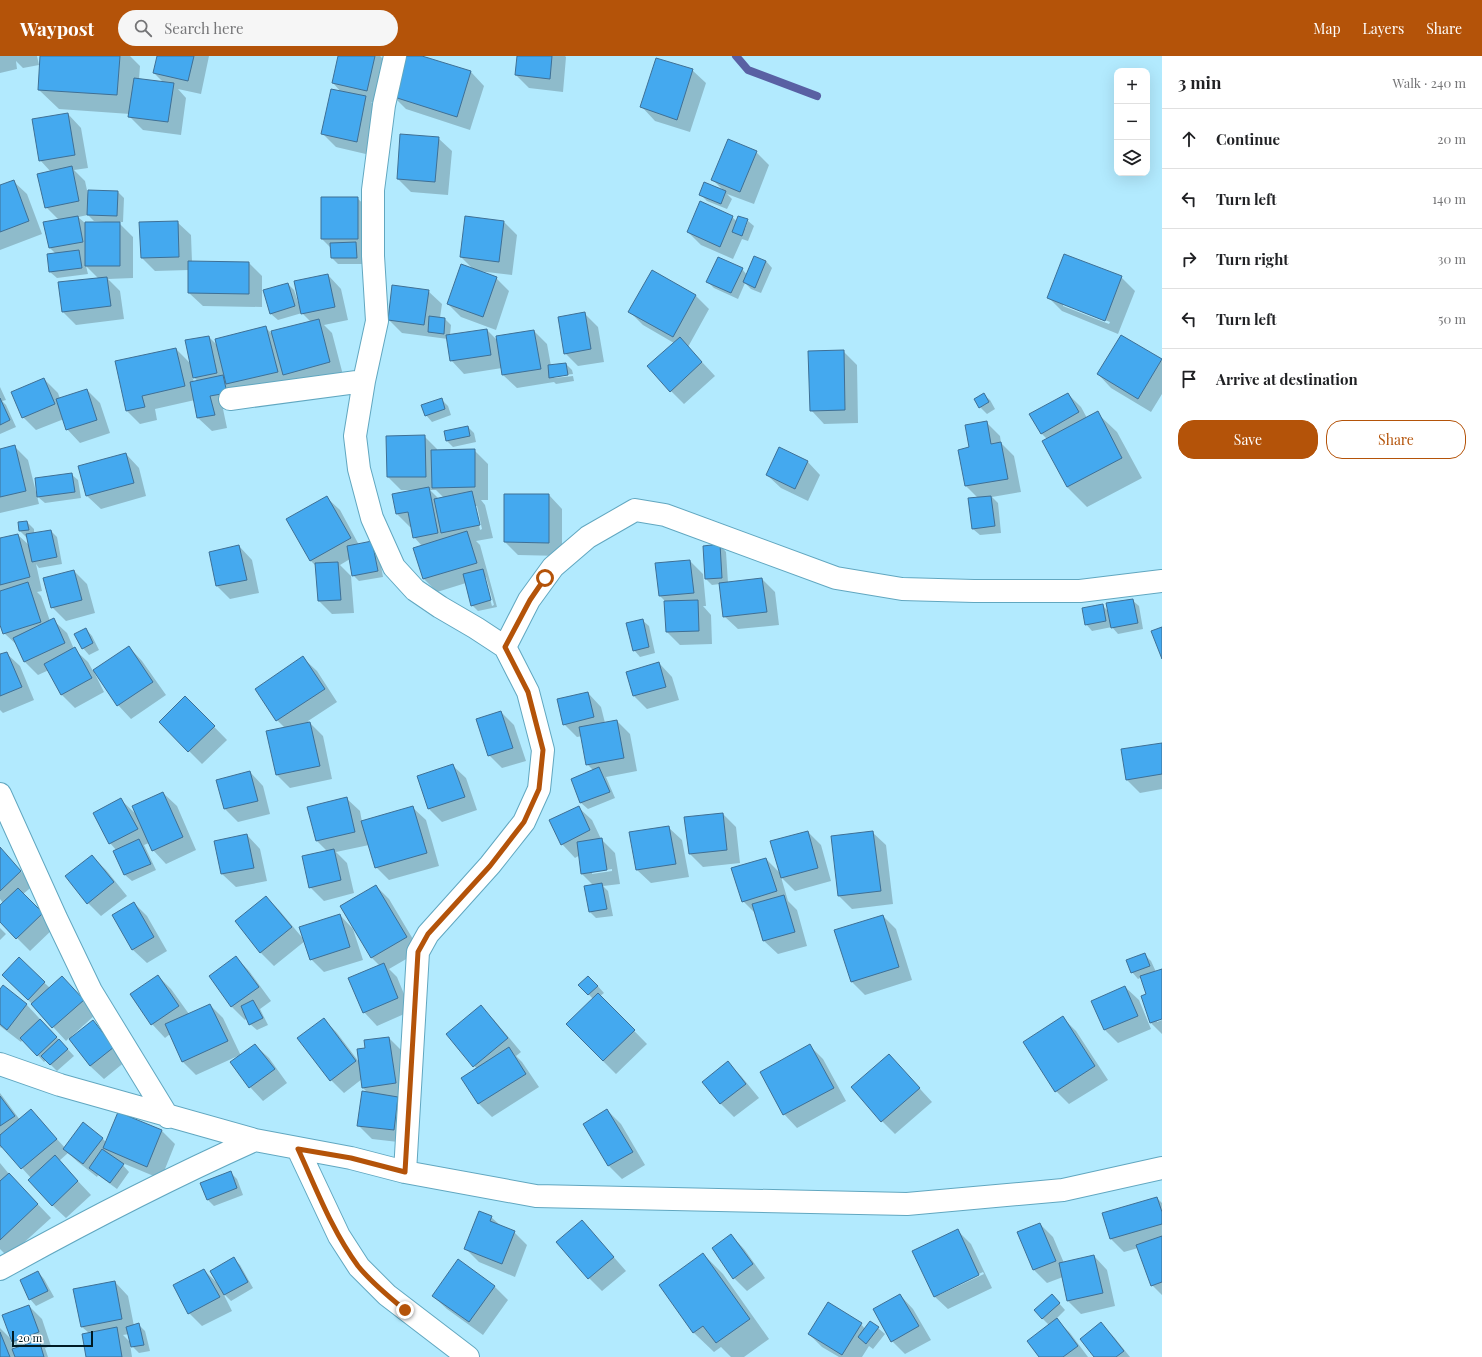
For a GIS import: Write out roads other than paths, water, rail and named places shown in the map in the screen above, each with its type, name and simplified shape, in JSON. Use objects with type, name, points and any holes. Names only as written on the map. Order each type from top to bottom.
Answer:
[{"type":"street","points":[[395,56],[384,105],[373,190],[373,256],[376,321],[364,381],[356,436],[359,469],[372,518],[394,567],[415,590],[505,647],[528,692],[543,750],[539,789],[524,822],[490,866],[428,934],[418,952],[405,1172]]},
{"type":"street","points":[[230,399],[364,381]]},
{"type":"street","points":[[505,647],[530,600],[553,567],[588,537],[635,510],[665,515],[836,578],[902,588],[974,591],[1080,591],[1162,581]]},
{"type":"street","points":[[0,794],[56,918],[91,990],[168,1116]]},
{"type":"street","points":[[0,1064],[60,1085],[255,1140],[351,1158],[405,1172],[536,1196],[907,1204],[1063,1190],[1162,1168]]},
{"type":"street","points":[[0,1269],[107,1212],[204,1163],[255,1140]]},
{"type":"street","points":[[298,1149],[339,1236],[359,1267],[387,1295],[468,1357]]},
{"type":"waterway","points":[[736,56],[748,70],[817,96]]}]
